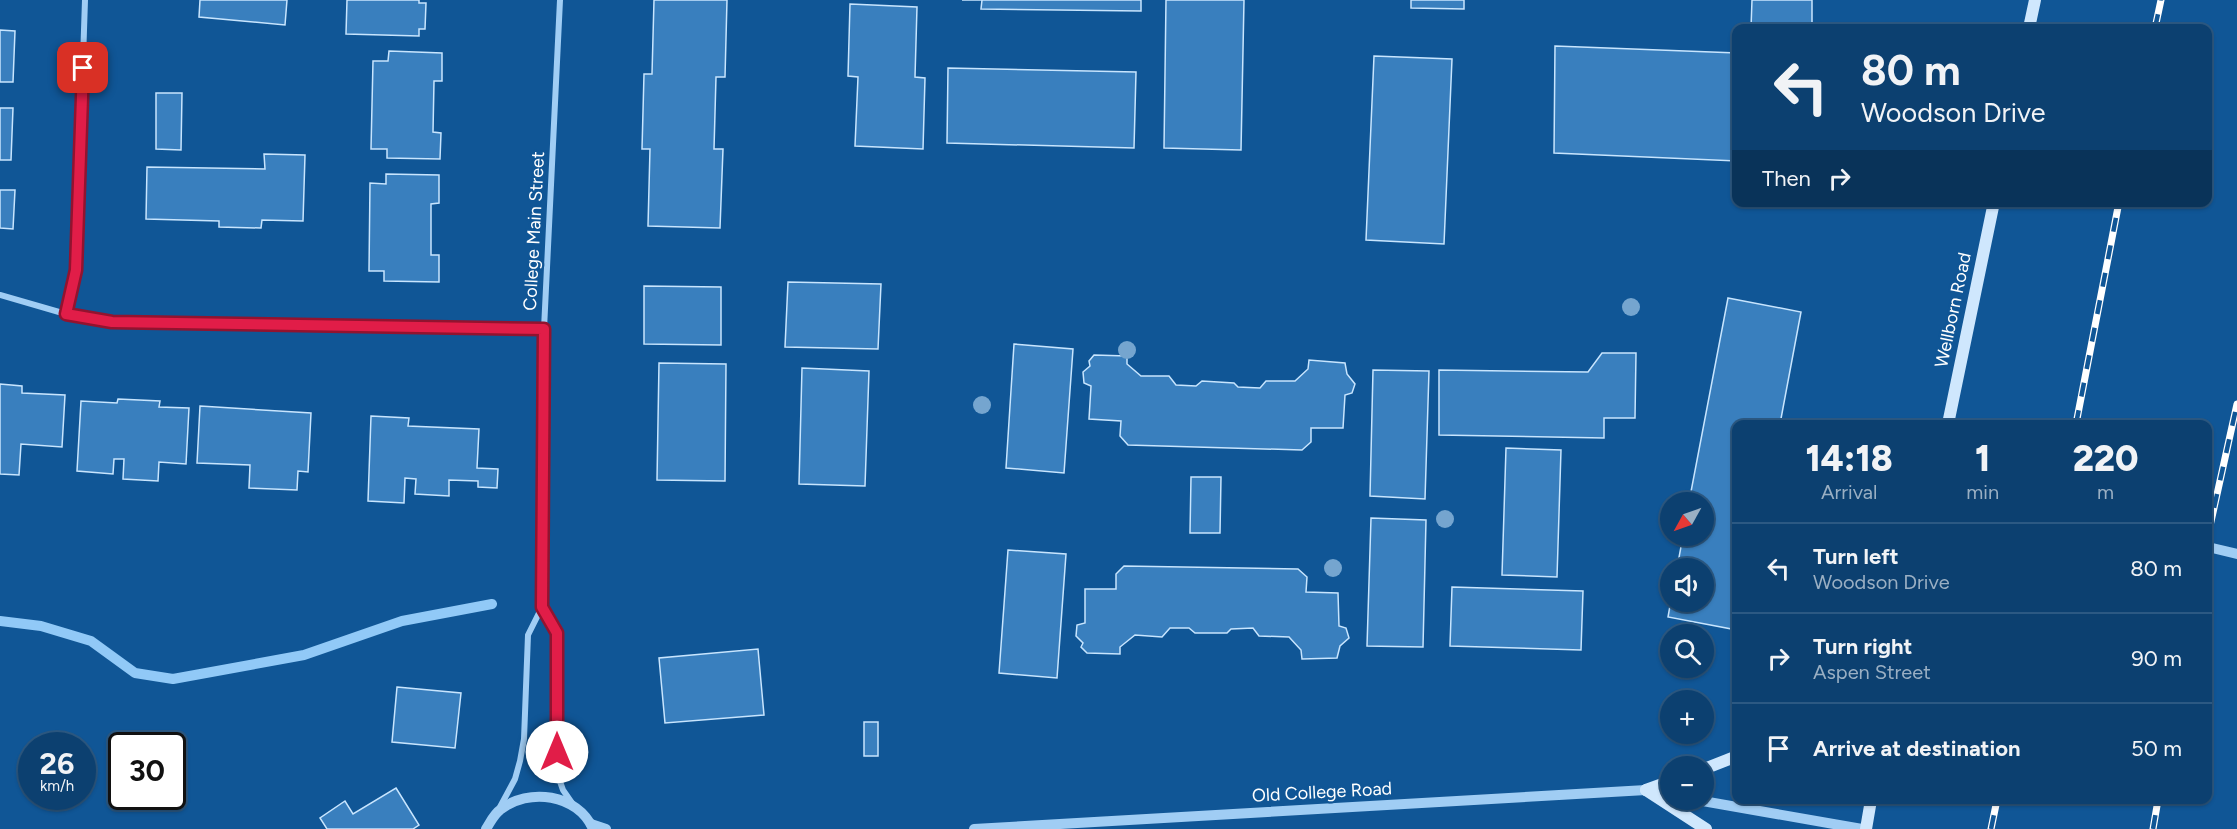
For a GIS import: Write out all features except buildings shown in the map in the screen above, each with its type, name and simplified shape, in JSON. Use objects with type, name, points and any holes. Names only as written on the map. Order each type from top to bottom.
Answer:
[{"type":"main road","points":[[2030,24],[2035,0]]},
{"type":"main road","name":"Wellborn Road","points":[[1949,420],[1993,207]]},
{"type":"main road","points":[[1714,765],[1732,758]]},
{"type":"main road","points":[[1646,790],[1660,785]]},
{"type":"main road","points":[[1646,790],[1706,829]]},
{"type":"main road","points":[[1864,829],[1871,804]]},
{"type":"street","points":[[66,314],[76,270],[85,0]]},
{"type":"street","name":"College Main Street","points":[[499,810],[515,779],[520,761],[524,739],[528,635],[542,607],[544,329],[561,0]]},
{"type":"street","points":[[0,294],[66,314],[112,322],[544,329]]},
{"type":"street","points":[[2212,548],[2237,554]]},
{"type":"street","points":[[542,607],[557,633],[558,772],[563,790],[592,827],[606,829]]},
{"type":"street","name":"Old College Road","points":[[974,829],[1646,790],[1660,793]]},
{"type":"street","points":[[486,829],[499,810],[516,800],[538,796],[559,799],[578,810]]},
{"type":"street","points":[[1714,803],[1864,829]]},
{"type":"waterway","points":[[0,621],[41,626],[91,641],[135,673],[173,679],[304,655],[402,621],[492,604]]},
{"type":"railway","points":[[2156,24],[2161,0]]},
{"type":"railway","points":[[2077,420],[2118,207]]},
{"type":"railway","points":[[2212,517],[2237,404]]},
{"type":"railway","points":[[1991,829],[1996,804]]},
{"type":"railway","points":[[2153,829],[2157,804]]},
{"type":"route","points":[[83,68],[76,270],[66,314],[112,322],[544,329],[542,607],[557,633],[557,752]]}]
